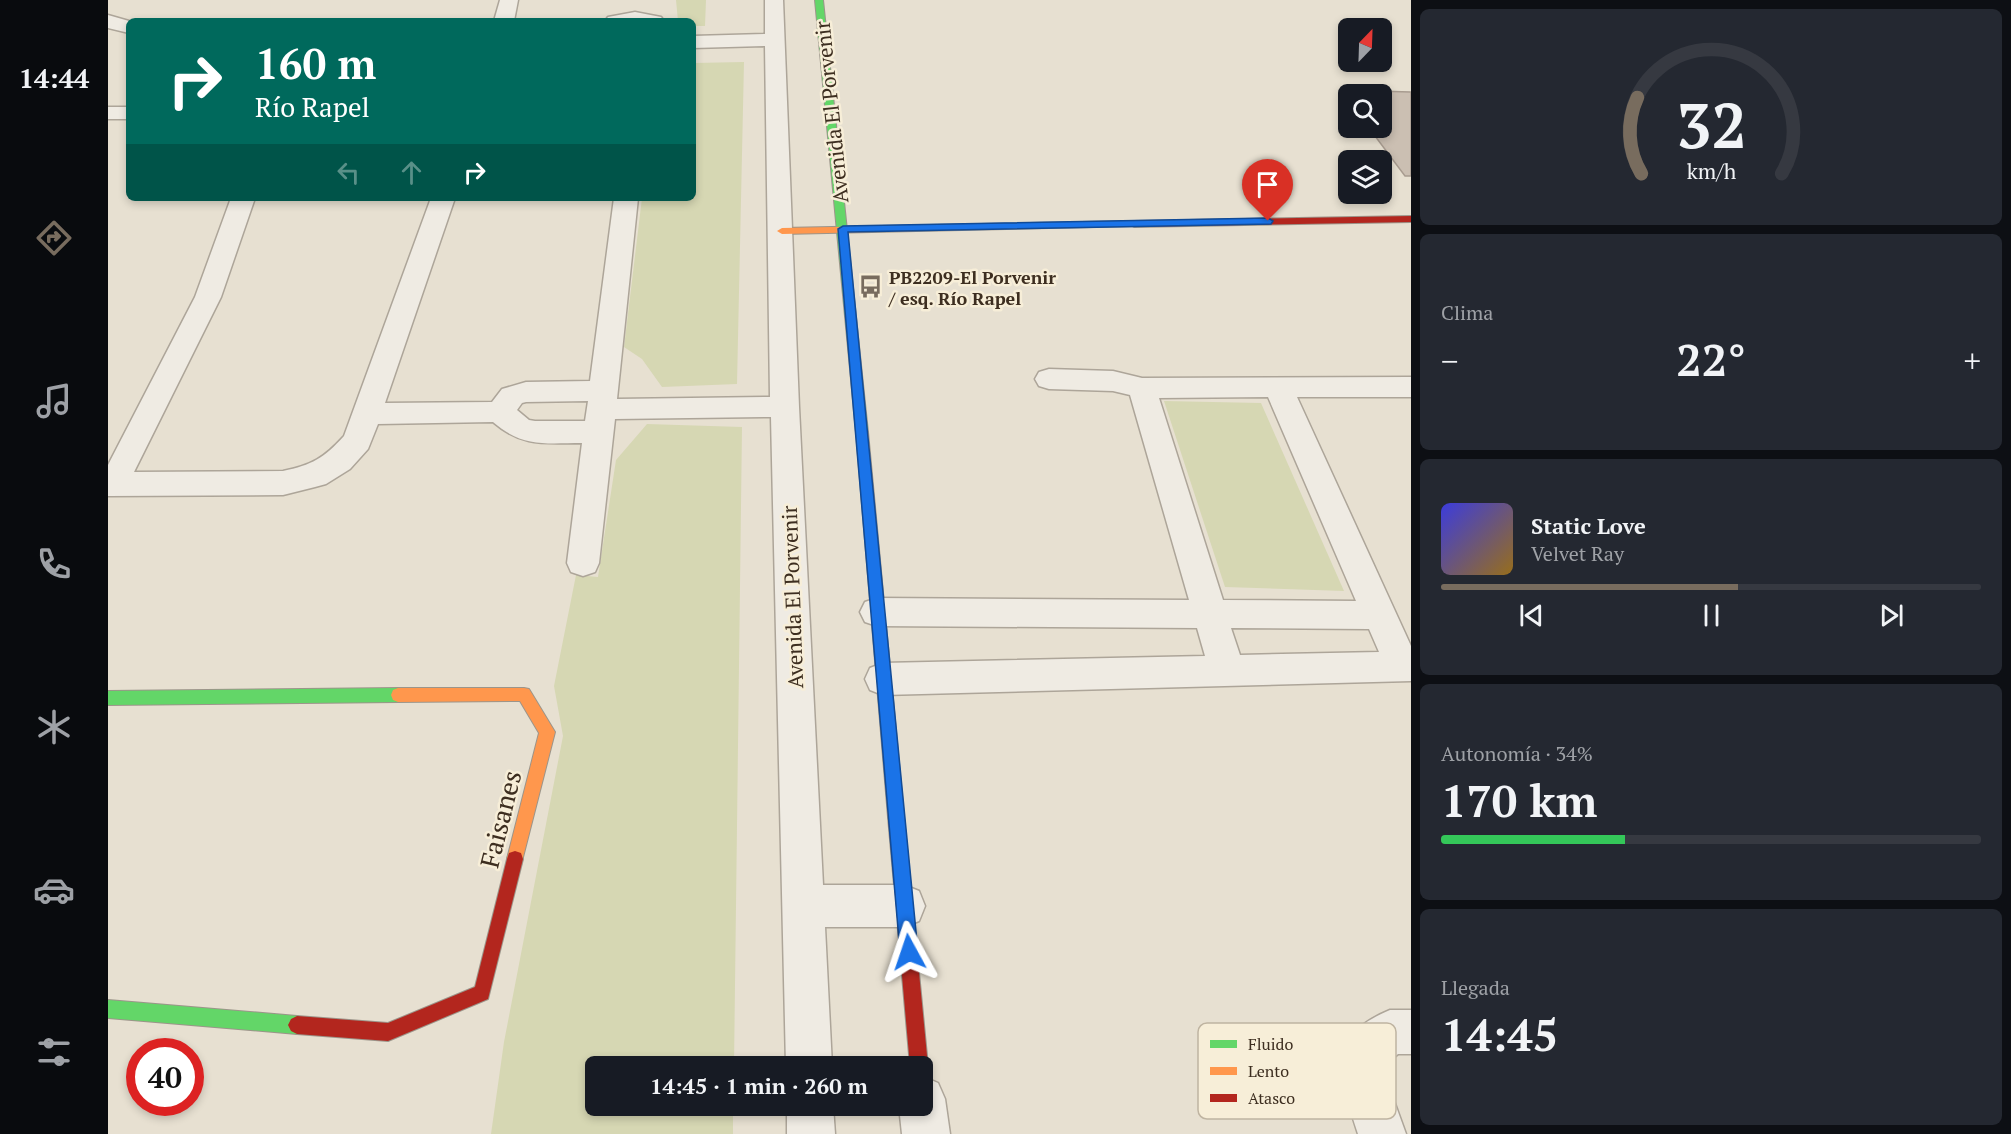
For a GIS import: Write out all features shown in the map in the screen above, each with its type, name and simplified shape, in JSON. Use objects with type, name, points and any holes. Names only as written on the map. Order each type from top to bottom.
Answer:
[{"type":"street","points":[[114,0],[108,20],[121,27],[126,27]]},
{"type":"street","points":[[505,18],[510,0]]},
{"type":"street","name":"Avenida El Porvenir","points":[[774,0],[785,407],[809,1056]]},
{"type":"street","name":"Avenida El Porvenir","points":[[819,0],[843,229],[919,1056]]},
{"type":"street","points":[[696,42],[776,40]]},
{"type":"street","points":[[108,113],[126,113]]},
{"type":"street","points":[[242,201],[208,297],[110,484],[283,483],[315,476],[339,461],[357,441],[442,201]]},
{"type":"street","points":[[583,563],[626,201]]},
{"type":"street","points":[[782,231],[1411,219]]},
{"type":"street","points":[[1049,379],[1113,381],[1142,388],[1411,387]]},
{"type":"street","points":[[1142,388],[1227,671]]},
{"type":"street","points":[[883,679],[1407,666],[1380,615],[1279,388]]},
{"type":"street","points":[[500,412],[512,396],[526,392],[602,411],[785,407]]},
{"type":"street","points":[[367,414],[500,412],[519,428],[535,432],[602,411]]},
{"type":"street","points":[[878,612],[1380,615]]},
{"type":"street","name":"Faisanes","points":[[108,698],[524,694],[547,732],[482,993],[388,1032],[108,1008]]},
{"type":"street","points":[[804,906],[904,906]]},
{"type":"street","points":[[810,1116],[811,1134]]},
{"type":"street","points":[[924,1116],[926,1134]]},
{"type":"street","points":[[1377,1119],[1382,1134]]},
{"type":"green space","points":[[676,0],[706,0],[705,26],[696,26],[696,18],[678,18]]},
{"type":"green space","points":[[744,62],[737,384],[662,387],[642,359],[624,347],[642,201],[696,201],[696,63]]},
{"type":"green space","points":[[1164,401],[1261,403],[1344,591],[1225,587]]},
{"type":"green space","points":[[647,424],[742,427],[734,1056],[585,1056],[585,1116],[733,1116],[733,1134],[491,1134],[504,1042],[563,736],[554,686],[576,575],[598,577],[616,460]]},
{"type":"building","points":[[1392,91],[1411,92],[1411,176],[1405,176],[1392,159],[1392,150],[1386,150],[1376,138],[1392,138]]},
{"type":"traffic: fast","points":[[819,0],[862,432]]},
{"type":"traffic: fast","points":[[108,698],[398,695]]},
{"type":"traffic: fast","points":[[108,1009],[297,1025]]},
{"type":"traffic: slow","points":[[782,231],[1134,224]]},
{"type":"traffic: slow","points":[[862,432],[896,817]]},
{"type":"traffic: slow","points":[[398,695],[524,694],[547,732],[515,859]]},
{"type":"traffic: jam","points":[[1134,224],[1411,219]]},
{"type":"traffic: jam","points":[[896,817],[918,1056]]},
{"type":"traffic: jam","points":[[297,1025],[388,1032],[482,993],[515,859]]},
{"type":"place","name":"PB2209-El Porvenir / esq. Río Rapel","points":[[871,287]]},
{"type":"route","points":[[909,952],[843,229],[1268,221]]}]
